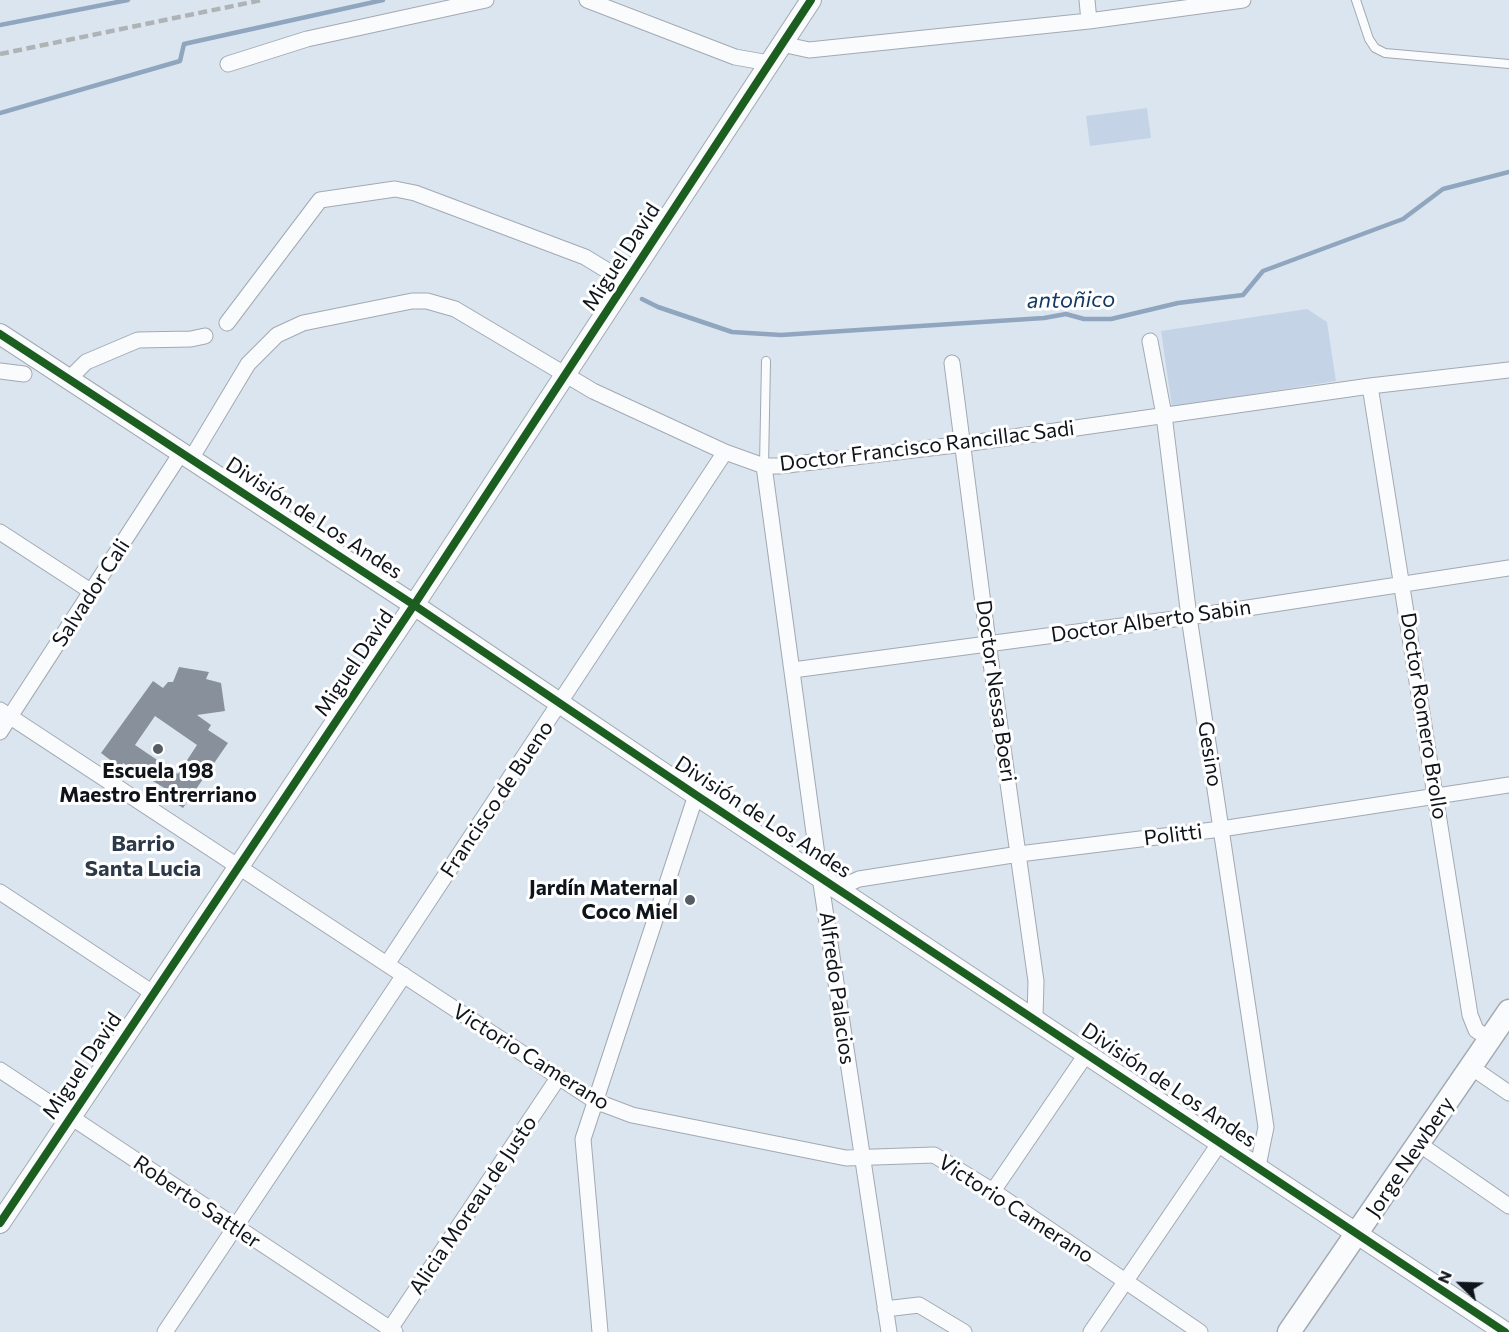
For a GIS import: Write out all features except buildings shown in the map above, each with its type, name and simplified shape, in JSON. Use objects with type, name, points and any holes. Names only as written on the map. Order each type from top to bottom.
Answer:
[{"type":"main road","name":"Jorge Newbery","points":[[1288,1332],[1509,1011]]},
{"type":"street","points":[[228,64],[308,39],[486,0]]},
{"type":"street","points":[[587,0],[735,57],[769,63]]},
{"type":"street","name":"Miguel David","points":[[0,1223],[414,605],[811,0]]},
{"type":"street","points":[[1087,0],[1089,21]]},
{"type":"street","points":[[782,44],[809,50],[1089,21],[1243,0]]},
{"type":"street","points":[[227,323],[320,200],[395,189],[415,193],[585,257],[626,282]]},
{"type":"street","name":"Doctor Francisco Rancillac Sadi","points":[[277,335],[303,323],[400,302],[428,302],[455,309],[565,375],[724,452],[764,466],[964,444],[1370,386],[1509,370]]},
{"type":"street","name":"División de Los Andes","points":[[0,334],[414,605],[696,795],[1221,1141],[1504,1332]]},
{"type":"street","name":"Salvador Cali","points":[[0,732],[5,713],[92,592],[248,364],[277,335]]},
{"type":"street","points":[[70,378],[86,362],[142,338],[191,339],[205,336]]},
{"type":"street","name":"Gesino","points":[[1150,341],[1164,415],[1189,617],[1266,1127],[1258,1166]]},
{"type":"street","name":"Doctor Nessa Boeri","points":[[952,363],[988,642],[1036,981],[1035,1018]]},
{"type":"street","points":[[0,371],[24,374]]},
{"type":"street","name":"Doctor Romero Brollo","points":[[1370,386],[1437,795],[1470,1015],[1476,1029],[1489,1039]]},
{"type":"street","name":"Francisco de Bueno","points":[[387,964],[561,703],[724,452]]},
{"type":"street","name":"Alfredo Palacios","points":[[764,466],[820,877],[889,1332]]},
{"type":"street","points":[[0,532],[92,592]]},
{"type":"street","name":"Doctor Alberto Sabin","points":[[793,670],[988,642],[1189,617],[1509,568]]},
{"type":"street","name":"Victorio Camerano","points":[[5,713],[595,1101],[632,1115],[862,1159],[934,1155],[993,1191],[1200,1332]]},
{"type":"street","name":"Politti","points":[[838,888],[859,879],[1019,854],[1221,829],[1509,785]]},
{"type":"street","points":[[600,1332],[583,1139],[696,795]]},
{"type":"street","points":[[0,892],[153,993]]},
{"type":"street","points":[[165,1332],[404,975]]},
{"type":"street","points":[[993,1191],[1087,1053]]},
{"type":"street","points":[[1471,1068],[1509,1093]]},
{"type":"street","name":"Roberto Sattler","points":[[0,1070],[391,1331]]},
{"type":"street","name":"Alicia Moreau de Justo","points":[[391,1331],[558,1078]]},
{"type":"street","points":[[1091,1332],[1221,1141]]},
{"type":"street","points":[[1419,1144],[1509,1206]]},
{"type":"street","points":[[885,1309],[919,1305],[964,1332]]},
{"type":"lane","points":[[1356,0],[1369,39],[1375,48],[1384,53],[1509,64]]},
{"type":"lane","points":[[764,466],[766,361]]},
{"type":"shaded area","points":[[1147,108],[1151,138],[1090,146],[1086,116]]},
{"type":"shaded area","points":[[1307,309],[1327,322],[1336,381],[1172,407],[1161,331]]},
{"type":"waterway","points":[[0,25],[128,0]]},
{"type":"waterway","points":[[0,113],[180,61],[184,44],[383,0]]},
{"type":"waterway","name":"antoñico","points":[[642,299],[658,307],[732,332],[781,335],[1044,318],[1066,314],[1084,319],[1111,319],[1178,303],[1243,295],[1263,271],[1403,219],[1443,189],[1509,172]]},
{"type":"railway","points":[[0,54],[262,0]]},
{"type":"cycle path","points":[[0,1223],[414,605],[811,0]]},
{"type":"cycle path","points":[[0,334],[414,605],[1505,1332]]},
{"type":"place","name":"Escuela 198 Maestro Entrerriano","points":[[158,749]]},
{"type":"place","name":"Jardín Maternal Coco Miel","points":[[690,900]]},
{"type":"district","name":"Barrio Santa Lucia","points":[[143,856]]}]
